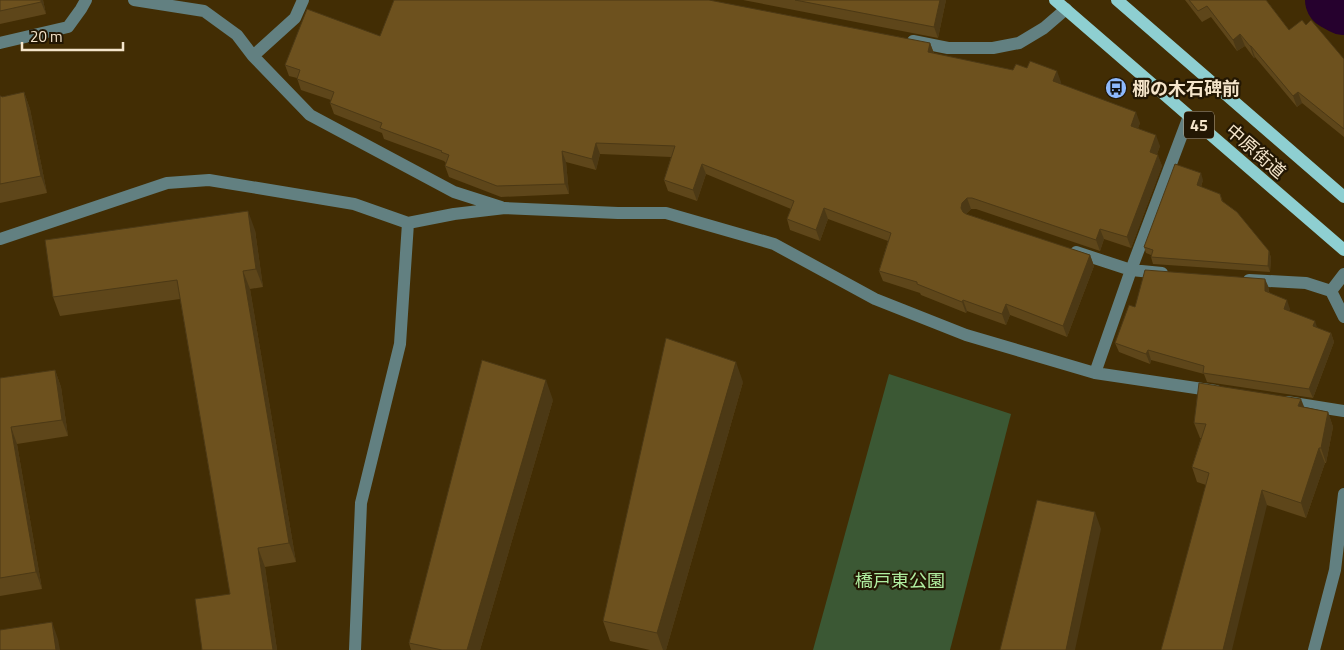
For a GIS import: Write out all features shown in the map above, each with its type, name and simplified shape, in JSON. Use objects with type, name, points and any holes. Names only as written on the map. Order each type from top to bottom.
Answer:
[{"type":"main road","name":"中原街道","points":[[1055,0],[1344,250]]},
{"type":"main road","name":"中原街道","points":[[1117,0],[1344,197]]},
{"type":"street","points":[[0,43],[68,27],[86,0]]},
{"type":"street","points":[[134,0],[204,11],[237,34],[253,56],[310,115],[454,192],[504,208]]},
{"type":"street","points":[[253,56],[295,18],[302,0]]},
{"type":"street","points":[[901,38],[948,48],[993,48],[1020,43],[1044,28],[1066,9]]},
{"type":"street","points":[[1095,373],[1131,270],[1189,116]]},
{"type":"street","points":[[0,239],[166,182],[209,180],[354,204],[408,224],[454,214],[504,208],[666,214],[774,244],[875,299],[966,334],[1095,373],[1232,394]]},
{"type":"street","points":[[355,650],[361,503],[400,344],[408,224]]},
{"type":"street","points":[[1066,248],[1131,270],[1171,273]]},
{"type":"street","points":[[1331,290],[1344,274]]},
{"type":"street","points":[[1240,279],[1306,284],[1331,290]]},
{"type":"street","points":[[1331,290],[1344,317]]},
{"type":"street","points":[[1271,400],[1344,411]]},
{"type":"street","points":[[1314,650],[1339,574],[1344,494]]},
{"type":"green space","name":"橋戸東公園","points":[[889,374],[1011,414],[950,650],[813,650]]},
{"type":"building","points":[[0,0],[41,0],[41,2],[0,11]]},
{"type":"building","points":[[394,0],[709,0],[930,43],[928,52],[1013,70],[1016,64],[1027,68],[1030,61],[1057,71],[1053,81],[1136,112],[1131,126],[1156,135],[1150,152],[1158,155],[1127,237],[1100,229],[1096,240],[972,198],[967,198],[962,203],[961,208],[966,214],[1090,255],[1063,326],[1006,304],[1002,314],[963,300],[962,302],[917,284],[917,282],[879,271],[891,233],[824,208],[816,230],[787,219],[794,201],[702,164],[693,190],[664,180],[675,146],[596,143],[592,159],[562,151],[565,184],[497,186],[445,166],[449,155],[442,151],[380,128],[382,123],[330,103],[334,92],[297,79],[300,70],[285,65],[307,9],[380,36]]},
{"type":"building","points":[[795,0],[940,0],[934,27]]},
{"type":"building","points":[[1189,0],[1266,0],[1289,30],[1302,20],[1306,25],[1311,20],[1344,59],[1344,129],[1298,92],[1293,96],[1240,34],[1233,40],[1207,6],[1198,11]]},
{"type":"building","points":[[24,92],[41,176],[0,184],[0,96]]},
{"type":"building","points":[[1175,164],[1201,173],[1197,185],[1220,194],[1222,201],[1237,212],[1269,251],[1268,266],[1151,257],[1153,250],[1144,247]]},
{"type":"building","points":[[248,211],[256,269],[243,271],[289,543],[258,548],[273,650],[202,650],[195,599],[230,594],[177,280],[53,297],[45,240]]},
{"type":"building","points":[[1145,270],[1265,279],[1265,291],[1287,300],[1284,309],[1315,321],[1313,326],[1331,333],[1309,389],[1203,373],[1204,366],[1148,350],[1146,354],[1115,343],[1129,305],[1135,307]]},
{"type":"building","points":[[666,338],[736,362],[657,633],[603,621]]},
{"type":"building","points":[[482,360],[546,380],[467,650],[442,650],[409,643]]},
{"type":"building","points":[[55,370],[62,420],[11,427],[36,572],[0,578],[0,378]]},
{"type":"building","points":[[1199,383],[1301,399],[1298,406],[1328,412],[1321,448],[1319,448],[1301,503],[1262,490],[1223,650],[1161,650],[1209,473],[1192,467],[1206,424],[1194,423]]},
{"type":"building","points":[[1037,500],[1095,512],[1066,650],[1000,650]]},
{"type":"building","points":[[52,622],[56,650],[0,650],[0,630]]},
{"type":"waterway","points":[[1335,0],[1344,5]]},
{"type":"place","name":"梛の木石碑前","points":[[1116,88]]}]
